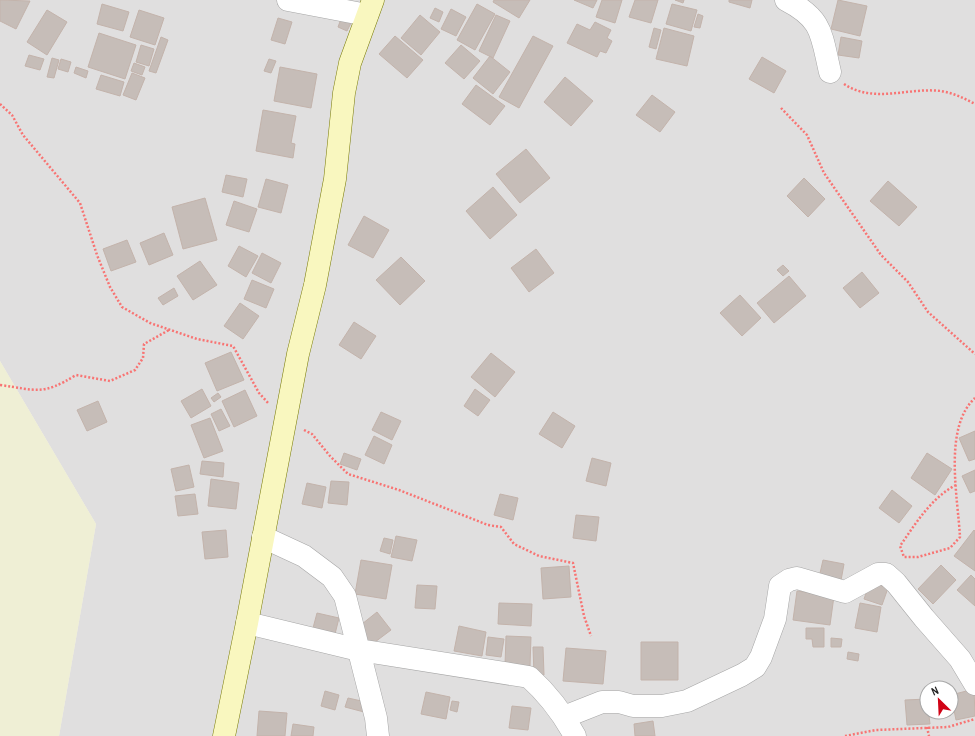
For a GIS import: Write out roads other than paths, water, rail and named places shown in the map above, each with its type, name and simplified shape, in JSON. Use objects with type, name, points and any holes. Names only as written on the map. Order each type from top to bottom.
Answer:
[{"type":"street","points":[[224,736],[298,354],[315,285],[335,179],[344,93],[350,63],[370,8],[288,0]]},
{"type":"street","points":[[786,0],[800,7],[817,23],[830,72]]},
{"type":"street","points":[[263,537],[304,556],[332,577],[345,596],[376,718],[378,736]]},
{"type":"street","points":[[564,717],[602,702],[619,702],[633,706],[662,706],[687,701],[755,668],[776,619],[780,586],[789,580],[797,578],[845,592],[878,574],[886,574],[896,583],[960,659],[975,684]]},
{"type":"street","points":[[247,622],[359,650],[529,678],[543,690],[564,717],[575,736]]}]
